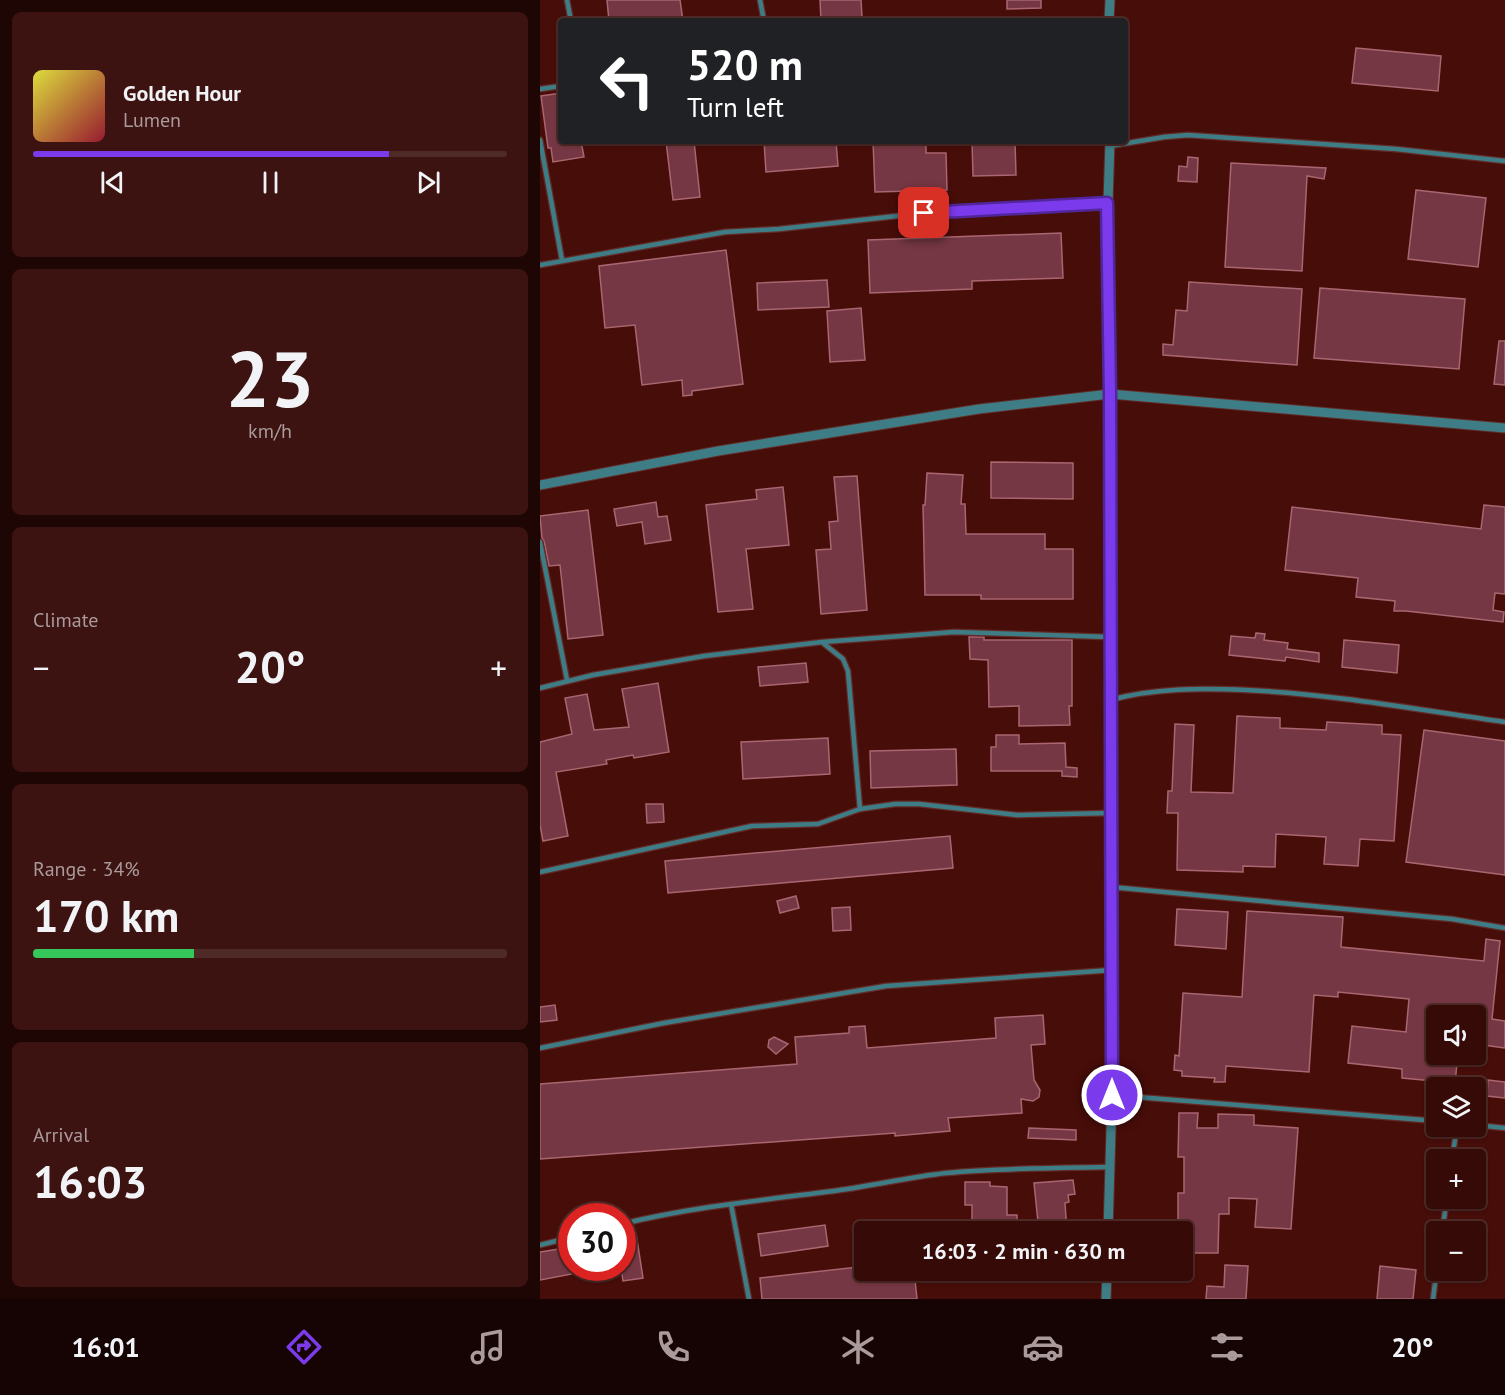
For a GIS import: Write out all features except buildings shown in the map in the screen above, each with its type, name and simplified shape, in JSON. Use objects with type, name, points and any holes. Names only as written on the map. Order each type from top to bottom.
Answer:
[{"type":"street","points":[[1109,18],[1110,0]]},
{"type":"street","points":[[1109,1221],[1112,1095],[1110,394],[1107,203],[1110,144]]},
{"type":"street","points":[[540,485],[718,451],[979,408],[1110,394],[1505,429]]},
{"type":"street","points":[[1106,1299],[1107,1281]]},
{"type":"lane","points":[[567,0],[570,18]]},
{"type":"lane","points":[[760,0],[763,18]]},
{"type":"lane","points":[[540,89],[558,86]]},
{"type":"lane","points":[[1128,141],[1188,135],[1396,149],[1505,161]]},
{"type":"lane","points":[[540,140],[562,260]]},
{"type":"lane","points":[[540,265],[725,232],[779,229],[924,213],[1107,203]]},
{"type":"lane","points":[[540,542],[567,680]]},
{"type":"lane","points":[[540,688],[567,680],[704,656],[822,642],[954,632],[1110,637]]},
{"type":"lane","points":[[822,642],[843,659],[848,671],[860,808]]},
{"type":"lane","points":[[1110,700],[1138,692],[1198,688],[1299,692],[1505,722]]},
{"type":"lane","points":[[540,872],[752,826],[818,824],[860,808],[895,804],[919,804],[1017,815],[1111,813]]},
{"type":"lane","points":[[1110,887],[1452,919],[1505,928]]},
{"type":"lane","points":[[540,1048],[664,1023],[885,986],[1112,970]]},
{"type":"lane","points":[[1112,1095],[1426,1119]]},
{"type":"lane","points":[[1486,1126],[1505,1128]]},
{"type":"lane","points":[[636,1221],[731,1204],[949,1173],[1111,1167]]},
{"type":"lane","points":[[731,1204],[749,1299]]},
{"type":"lane","points":[[540,1245],[558,1240]]},
{"type":"lane","points":[[1433,1299],[1435,1281]]},
{"type":"route","points":[[924,213],[1107,203],[1110,394],[1112,1095]]}]
